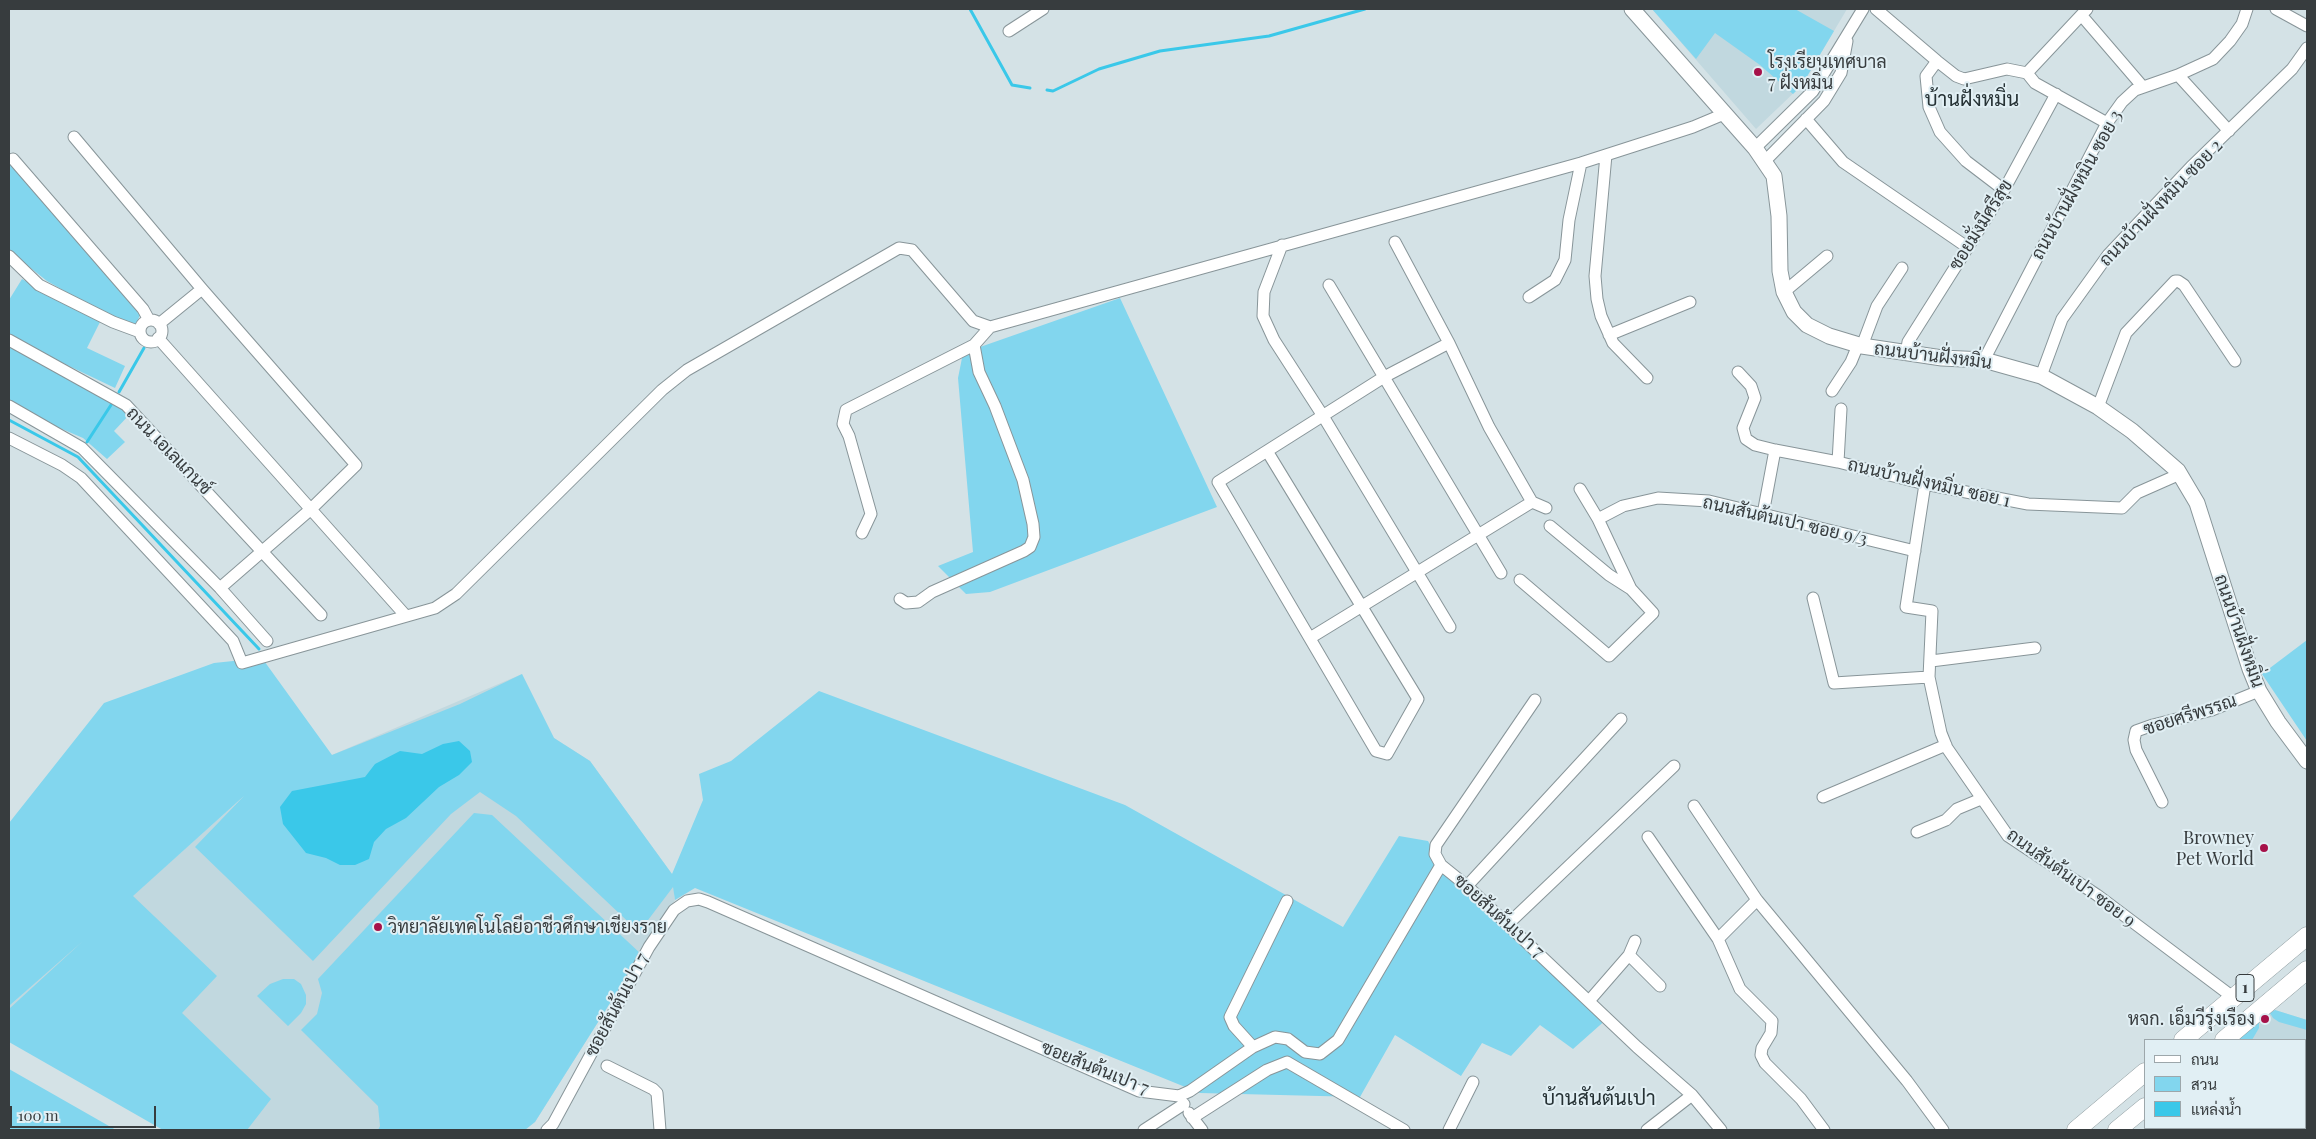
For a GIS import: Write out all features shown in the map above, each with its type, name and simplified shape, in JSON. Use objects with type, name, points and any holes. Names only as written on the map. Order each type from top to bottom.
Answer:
[{"type":"main road","name":"1","points":[[2184,1039],[2307,936]]},
{"type":"main road","name":"1","points":[[2225,1039],[2307,970]]},
{"type":"main road","points":[[2076,1130],[2144,1073]]},
{"type":"main road","points":[[2117,1130],[2144,1108]]},
{"type":"street","points":[[1009,31],[1043,9]]},
{"type":"street","name":"ถนนบ้านฝั่งหมิ่น","points":[[1632,9],[1754,148],[1774,176],[1778,194],[1779,262],[1784,292],[1794,312],[1807,326],[1829,336],[1860,346],[1906,354],[1984,360],[2040,376],[2098,407],[2168,460],[2180,474],[2196,503],[2250,670],[2259,691],[2278,722],[2307,761]]},
{"type":"street","points":[[1754,148],[1813,92],[1863,9]]},
{"type":"street","points":[[1876,9],[1956,76],[1964,79],[2007,69],[2027,73],[2035,84],[2107,123]]},
{"type":"street","name":"ถนนบ้านฝั่งหมิน ซอย 3","points":[[1984,360],[2107,123],[2122,102],[2135,90],[2178,75],[2213,59],[2230,41],[2242,24],[2247,9]]},
{"type":"street","points":[[2276,9],[2307,26]]},
{"type":"street","points":[[2027,73],[2085,12],[2143,87]]},
{"type":"street","points":[[1765,161],[1824,101],[1841,73],[1849,35]]},
{"type":"street","name":"ถนนบ้านฝั่งหมิ่น ซอย 2","points":[[2040,376],[2062,319],[2105,259],[2191,167],[2292,69],[2307,48]]},
{"type":"street","points":[[1937,62],[1926,76],[1929,107],[1940,132],[1966,161],[2004,190]]},
{"type":"street","points":[[2178,75],[2229,131]]},
{"type":"street","name":"ซอยมั่งมีศรีสุข","points":[[1906,354],[1908,342],[2004,190],[2056,94]]},
{"type":"street","points":[[9,438],[62,465],[80,478],[233,641],[242,662],[435,608],[456,594],[662,390],[687,370],[899,248],[912,250],[973,321],[990,326],[1581,163],[1693,127],[1724,114]]},
{"type":"street","points":[[1806,119],[1844,162],[1967,247]]},
{"type":"street","points":[[74,136],[202,289],[356,465],[311,509],[220,588]]},
{"type":"street","points":[[1606,155],[1594,276],[1601,316],[1618,351],[1647,378]]},
{"type":"street","points":[[9,256],[39,285],[112,322],[140,332],[146,340],[153,341],[158,338],[161,331],[154,322],[13,159]]},
{"type":"street","points":[[1529,296],[1555,280],[1565,260],[1568,220],[1581,163]]},
{"type":"street","points":[[1394,242],[1449,343],[1489,427],[1532,502],[1546,508]]},
{"type":"street","points":[[1282,245],[1264,292],[1263,316],[1274,340],[1323,416],[1450,627]]},
{"type":"street","points":[[1784,292],[1827,256]]},
{"type":"street","points":[[1832,391],[1860,346],[1877,306],[1902,268]]},
{"type":"street","points":[[2098,407],[2126,333],[2175,281],[2178,280],[2184,285],[2235,361]]},
{"type":"street","points":[[1329,285],[1501,573]]},
{"type":"street","points":[[140,332],[141,326],[154,322],[202,289]]},
{"type":"street","points":[[1609,335],[1690,302]]},
{"type":"street","points":[[862,533],[870,514],[849,436],[843,424],[846,410],[974,345],[990,326]]},
{"type":"street","points":[[158,338],[406,616]]},
{"type":"street","name":"ถนน เอเลแกนซ์","points":[[9,340],[126,405],[263,550],[321,615]]},
{"type":"street","points":[[1267,451],[1418,699],[1387,754],[1376,750],[1218,482],[1267,451],[1323,416],[1384,377],[1449,343]]},
{"type":"street","points":[[900,599],[906,603],[918,602],[932,592],[1024,552],[1030,547],[1034,537],[1023,480],[995,406],[979,372],[974,345]]},
{"type":"street","name":"ถนนบ้านฝั่งหมิ่น ซอย 1","points":[[1738,372],[1751,386],[1755,398],[1743,428],[1746,439],[1755,445],[1775,450],[1838,462],[1925,484],[2022,503],[2122,508],[2137,493],[2180,474]]},
{"type":"street","points":[[9,406],[82,448],[220,588],[267,641]]},
{"type":"street","points":[[1838,462],[1841,409]]},
{"type":"street","points":[[1763,514],[1775,450]]},
{"type":"street","name":"ถนนสันต้นเปา ซอย 9","points":[[1925,484],[1906,608],[1932,611],[1930,677],[1941,733],[1946,745],[2000,826],[2016,842],[2097,895],[2234,998]]},
{"type":"street","points":[[1580,489],[1598,519],[1631,589]]},
{"type":"street","name":"ถนนสันต้นเปา ซอย 9/3","points":[[1598,519],[1623,506],[1658,498],[1709,501],[1915,551]]},
{"type":"street","points":[[1310,638],[1532,502]]},
{"type":"street","points":[[1520,580],[1609,656],[1653,613],[1631,589],[1609,575],[1550,526]]},
{"type":"street","points":[[1813,598],[1834,683],[1930,677]]},
{"type":"street","points":[[1931,660],[2034,648]]},
{"type":"street","name":"ซอยศรีพรรณ","points":[[2162,802],[2136,750],[2134,740],[2136,731],[2212,710],[2259,691]]},
{"type":"street","points":[[1441,866],[1435,854],[1436,845],[1535,700]]},
{"type":"street","points":[[1467,886],[1621,719]]},
{"type":"street","points":[[1823,797],[1946,745]]},
{"type":"street","points":[[1508,924],[1674,766]]},
{"type":"street","points":[[1917,832],[1946,820],[1957,809],[1982,799]]},
{"type":"street","points":[[1694,806],[1757,900],[1907,1081],[1943,1130]]},
{"type":"street","points":[[1648,837],[1718,939],[1740,989],[1772,1021],[1770,1033],[1762,1048],[1761,1055],[1765,1063],[1801,1099],[1824,1130]]},
{"type":"street","name":"ซอยสันต้นเปา 7","points":[[547,1130],[553,1124],[649,947],[674,910],[687,901],[699,899],[1000,1028],[1139,1091],[1181,1100],[1190,1091],[1253,1047],[1275,1037],[1288,1039],[1305,1052],[1320,1054],[1338,1040],[1441,866],[1467,886],[1692,1095],[1721,1130]]},
{"type":"street","points":[[1718,939],[1757,900]]},
{"type":"street","points":[[1253,1047],[1234,1026],[1230,1017],[1287,901]]},
{"type":"street","points":[[1590,1001],[1628,955],[1635,941]]},
{"type":"street","points":[[1628,955],[1660,986]]},
{"type":"street","points":[[1192,1118],[1267,1070],[1287,1062],[1404,1130]]},
{"type":"street","points":[[607,1066],[653,1089],[657,1093],[660,1130]]},
{"type":"street","points":[[1449,1130],[1473,1082]]},
{"type":"street","points":[[1647,1130],[1692,1095]]},
{"type":"street","points":[[1144,1130],[1181,1100],[1202,1130]]},
{"type":"shaded area","name":"โรงเรียนเทศบาล 7 ฝั่งหมิ่น","points":[[1652,9],[1847,9],[1802,85],[1756,129]]},
{"type":"shaded area","name":"วิทยาลัยเทคโนโลยีอาชีวศึกษาเชียงราย","points":[[522,674],[554,738],[590,761],[672,874],[675,900],[535,1122],[520,1130],[191,1130],[9,1033],[9,1006],[252,789]]},
{"type":"shaded area","points":[[2275,1010],[2307,1020],[2307,1130],[2294,1129],[2306,1129],[2306,1039],[2234,1039],[2258,1020]]},
{"type":"shaded area","points":[[2188,1129],[2276,1129],[2271,1130]]},
{"type":"green space","name":"โรงเรียนเทศบาล 7 ฝั่งหมิ่น","points":[[1652,9],[1795,9],[1834,31],[1802,85],[1793,94],[1760,65],[1715,33],[1696,59]]},
{"type":"green space","points":[[9,161],[140,315],[136,324],[114,319],[47,281],[9,251]]},
{"type":"green space","points":[[22,279],[100,322],[87,348],[125,366],[115,388],[48,356],[9,334],[9,300]]},
{"type":"green space","points":[[1120,298],[1217,507],[990,592],[966,594],[938,566],[973,552],[958,378],[963,353]]},
{"type":"green space","points":[[9,344],[110,400],[130,414],[114,431],[125,442],[107,459],[83,438],[48,423],[9,401]]},
{"type":"green space","points":[[2307,640],[2307,741],[2262,674]]},
{"type":"green space","points":[[262,658],[332,755],[460,704],[522,674],[554,738],[590,761],[672,874],[703,800],[699,774],[731,761],[819,691],[1125,805],[1343,927],[1399,836],[1428,841],[1441,865],[1608,1018],[1573,1049],[1540,1025],[1511,1056],[1482,1043],[1461,1076],[1395,1035],[1360,1097],[1200,1093],[695,888],[675,900],[673,887],[639,932],[516,816],[480,792],[451,814],[313,961],[195,847],[244,796],[133,896],[217,976],[182,1013],[271,1099],[247,1130],[163,1130],[9,1042],[9,1009],[83,941],[9,1006],[9,823],[104,703],[214,663]]},
{"type":"green space","points":[[474,813],[492,815],[641,954],[535,1122],[525,1130],[378,1130],[380,1126],[378,1106],[301,1030],[317,1014],[322,993],[318,979]]},
{"type":"green space","points":[[283,979],[294,979],[301,984],[306,995],[306,1004],[301,1013],[288,1026],[257,996],[270,984]]},
{"type":"green space","points":[[2275,1010],[2307,1020],[2307,1030],[2279,1022],[2270,1013]]},
{"type":"green space","points":[[2259,1019],[2259,1028],[2253,1039],[2234,1039]]},
{"type":"green space","points":[[9,1069],[116,1130],[9,1130]]},
{"type":"water","points":[[459,741],[470,751],[472,762],[459,775],[439,787],[406,818],[386,829],[374,842],[369,859],[355,865],[340,865],[326,858],[306,853],[283,824],[280,807],[292,791],[365,777],[375,764],[400,751],[422,754],[443,744]]},
{"type":"waterway","points":[[970,9],[1012,85],[1030,88]]},
{"type":"waterway","points":[[1047,90],[1053,91],[1099,69],[1160,51],[1269,36],[1365,9]]},
{"type":"waterway","points":[[119,392],[144,348]]},
{"type":"waterway","points":[[87,442],[111,405]]},
{"type":"waterway","points":[[9,420],[78,457],[259,649]]},
{"type":"place","name":"โรงเรียนเทศบาล 7 ฝั่งหมิ่น","points":[[1758,72]]},
{"type":"place","name":"Browney Pet World","points":[[2264,848]]},
{"type":"place","name":"วิทยาลัยเทคโนโลยีอาชีวศึกษาเชียงราย","points":[[378,927]]},
{"type":"place","name":"หจก. เอ็มวีรุ่งเรือง","points":[[2265,1019]]},
{"type":"district","name":"บ้านฝั่งหมิ่น","points":[[1972,100]]},
{"type":"district","name":"บ้านสันต้นเปา","points":[[1599,1099]]}]
